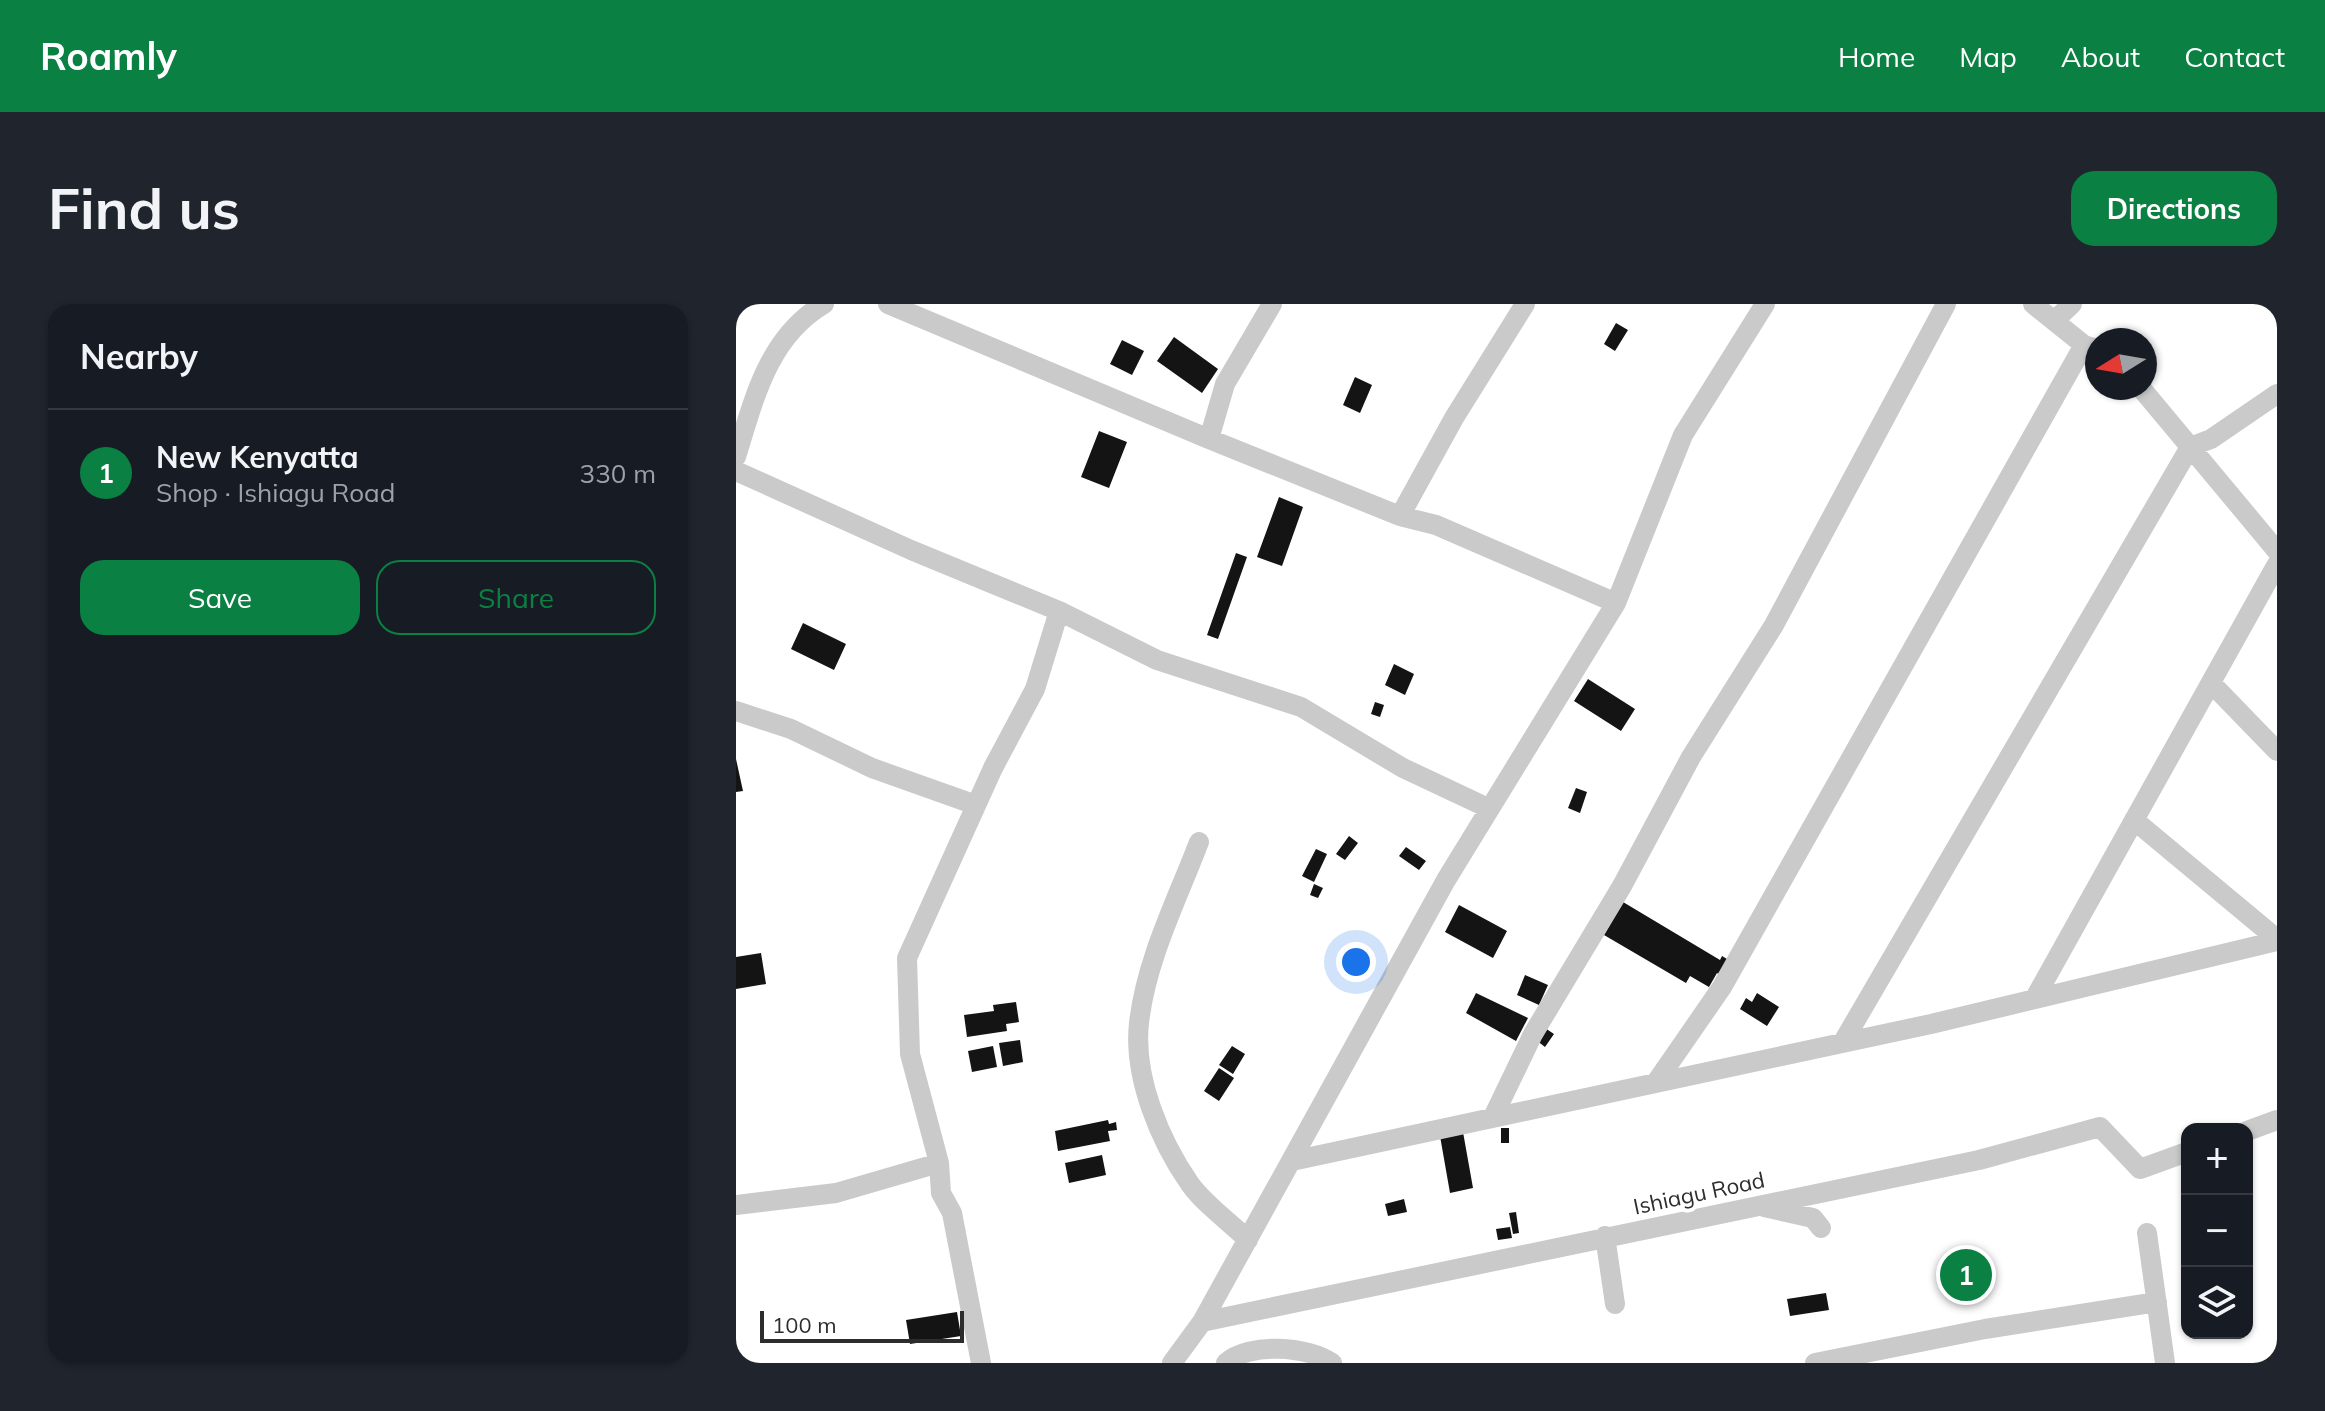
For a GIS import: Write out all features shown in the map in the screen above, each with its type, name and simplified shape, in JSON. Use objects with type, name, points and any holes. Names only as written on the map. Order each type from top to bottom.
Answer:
[{"type":"street","points":[[736,457],[760,378],[789,333],[805,315],[824,304]]},
{"type":"street","points":[[888,304],[1209,439],[1400,516],[1436,525],[1616,603]]},
{"type":"street","points":[[1209,439],[1225,384],[1272,304]]},
{"type":"street","points":[[1400,516],[1454,418],[1525,304]]},
{"type":"street","points":[[1172,1363],[1202,1322],[1488,808],[1616,603],[1683,435],[1765,304]]},
{"type":"street","points":[[1494,1115],[1533,1034],[1622,886],[1691,757],[1774,625],[1946,304]]},
{"type":"street","points":[[2033,304],[2085,343]]},
{"type":"street","points":[[2054,321],[2072,304]]},
{"type":"street","points":[[1657,1081],[1722,987],[2085,356]]},
{"type":"street","points":[[1843,1042],[2190,447],[2211,439],[2277,394]]},
{"type":"street","points":[[2151,400],[2277,551]]},
{"type":"street","points":[[736,471],[911,550],[1059,611],[1157,660],[1301,707],[1403,768],[1488,808]]},
{"type":"street","points":[[2036,996],[2277,564]]},
{"type":"street","points":[[981,1363],[952,1213],[941,1193],[939,1163],[910,1054],[907,958],[976,805],[1035,689],[1059,611]]},
{"type":"street","points":[[2211,683],[2277,751]]},
{"type":"street","points":[[736,711],[791,729],[872,768],[976,805]]},
{"type":"street","points":[[2134,820],[2277,940]]},
{"type":"street","points":[[1199,842],[1154,957],[1138,1024],[1144,1084],[1166,1142],[1191,1186],[1248,1240]]},
{"type":"street","points":[[1292,1161],[1843,1042],[2277,940]]},
{"type":"street","points":[[2253,1129],[2277,1120]]},
{"type":"street","name":"Ishiagu Road","points":[[1202,1322],[1979,1160],[2100,1127],[2140,1169],[2181,1154]]},
{"type":"street","points":[[736,1205],[836,1193],[939,1163]]},
{"type":"street","points":[[736,1191],[758,1201]]},
{"type":"street","points":[[1756,1205],[1813,1218],[1821,1228]]},
{"type":"street","points":[[2147,1233],[2165,1363]]},
{"type":"street","points":[[1605,1236],[1615,1304]]},
{"type":"street","points":[[1815,1363],[1985,1329],[2157,1302]]},
{"type":"street","points":[[1226,1363],[1245,1353],[1285,1349],[1317,1352],[1332,1363]]},
{"type":"building","points":[[1616,323],[1628,330],[1615,351],[1604,344]]},
{"type":"building","points":[[1174,337],[1218,369],[1202,393],[1157,361]]},
{"type":"building","points":[[1122,340],[1144,351],[1132,375],[1110,364]]},
{"type":"building","points":[[1355,377],[1372,385],[1360,413],[1343,405]]},
{"type":"building","points":[[1099,431],[1127,442],[1109,488],[1081,477]]},
{"type":"building","points":[[1279,497],[1303,507],[1282,566],[1257,557]]},
{"type":"building","points":[[1236,553],[1247,557],[1218,639],[1207,635]]},
{"type":"building","points":[[803,623],[846,644],[834,670],[791,649]]},
{"type":"building","points":[[1394,664],[1414,674],[1405,695],[1385,685]]},
{"type":"building","points":[[1588,679],[1635,709],[1621,731],[1574,701]]},
{"type":"building","points":[[1375,702],[1384,705],[1380,717],[1371,714]]},
{"type":"building","points":[[736,759],[743,791],[736,792]]},
{"type":"building","points":[[1576,788],[1587,792],[1580,813],[1568,808]]},
{"type":"building","points":[[1349,836],[1358,843],[1345,860],[1336,854]]},
{"type":"building","points":[[1406,847],[1426,861],[1419,870],[1399,856]]},
{"type":"building","points":[[1316,849],[1327,854],[1314,882],[1302,876]]},
{"type":"building","points":[[1314,884],[1323,888],[1318,898],[1310,895]]},
{"type":"building","points":[[1623,902],[1720,960],[1722,956],[1732,962],[1723,977],[1717,973],[1709,987],[1690,976],[1686,983],[1604,935]]},
{"type":"building","points":[[1459,905],[1507,931],[1493,958],[1445,932]]},
{"type":"building","points":[[761,953],[766,984],[736,989],[736,957]]},
{"type":"building","points":[[1525,975],[1548,985],[1539,1005],[1517,995]]},
{"type":"building","points":[[1476,993],[1528,1018],[1516,1041],[1466,1013]]},
{"type":"building","points":[[1757,993],[1779,1007],[1767,1026],[1740,1009],[1746,998],[1752,1002]]},
{"type":"building","points":[[1016,1002],[1019,1022],[1006,1024],[1007,1031],[967,1037],[964,1015],[994,1011],[993,1005]]},
{"type":"building","points":[[1545,1028],[1554,1034],[1545,1047],[1536,1040]]},
{"type":"building","points":[[1020,1040],[1023,1062],[1003,1066],[999,1043]]},
{"type":"building","points":[[993,1046],[997,1067],[972,1072],[968,1051]]},
{"type":"building","points":[[1232,1046],[1245,1054],[1233,1074],[1219,1065]]},
{"type":"building","points":[[1219,1068],[1234,1078],[1219,1101],[1204,1091]]},
{"type":"building","points":[[1108,1120],[1109,1124],[1116,1122],[1117,1130],[1108,1131],[1110,1141],[1058,1151],[1055,1131]]},
{"type":"building","points":[[1501,1128],[1509,1128],[1509,1143],[1501,1143]]},
{"type":"building","points":[[1463,1132],[1473,1188],[1450,1193],[1440,1136]]},
{"type":"building","points":[[1102,1155],[1106,1175],[1069,1183],[1065,1163]]},
{"type":"building","points":[[1404,1199],[1407,1212],[1388,1216],[1385,1204]]},
{"type":"building","points":[[1516,1212],[1519,1233],[1513,1234],[1509,1213]]},
{"type":"building","points":[[1510,1227],[1512,1238],[1498,1240],[1496,1229]]},
{"type":"building","points":[[1826,1293],[1829,1310],[1790,1316],[1787,1299]]},
{"type":"building","points":[[957,1312],[961,1336],[910,1344],[906,1320]]},
{"type":"place","name":"New Kenyatta","points":[[1966,1275]]}]
